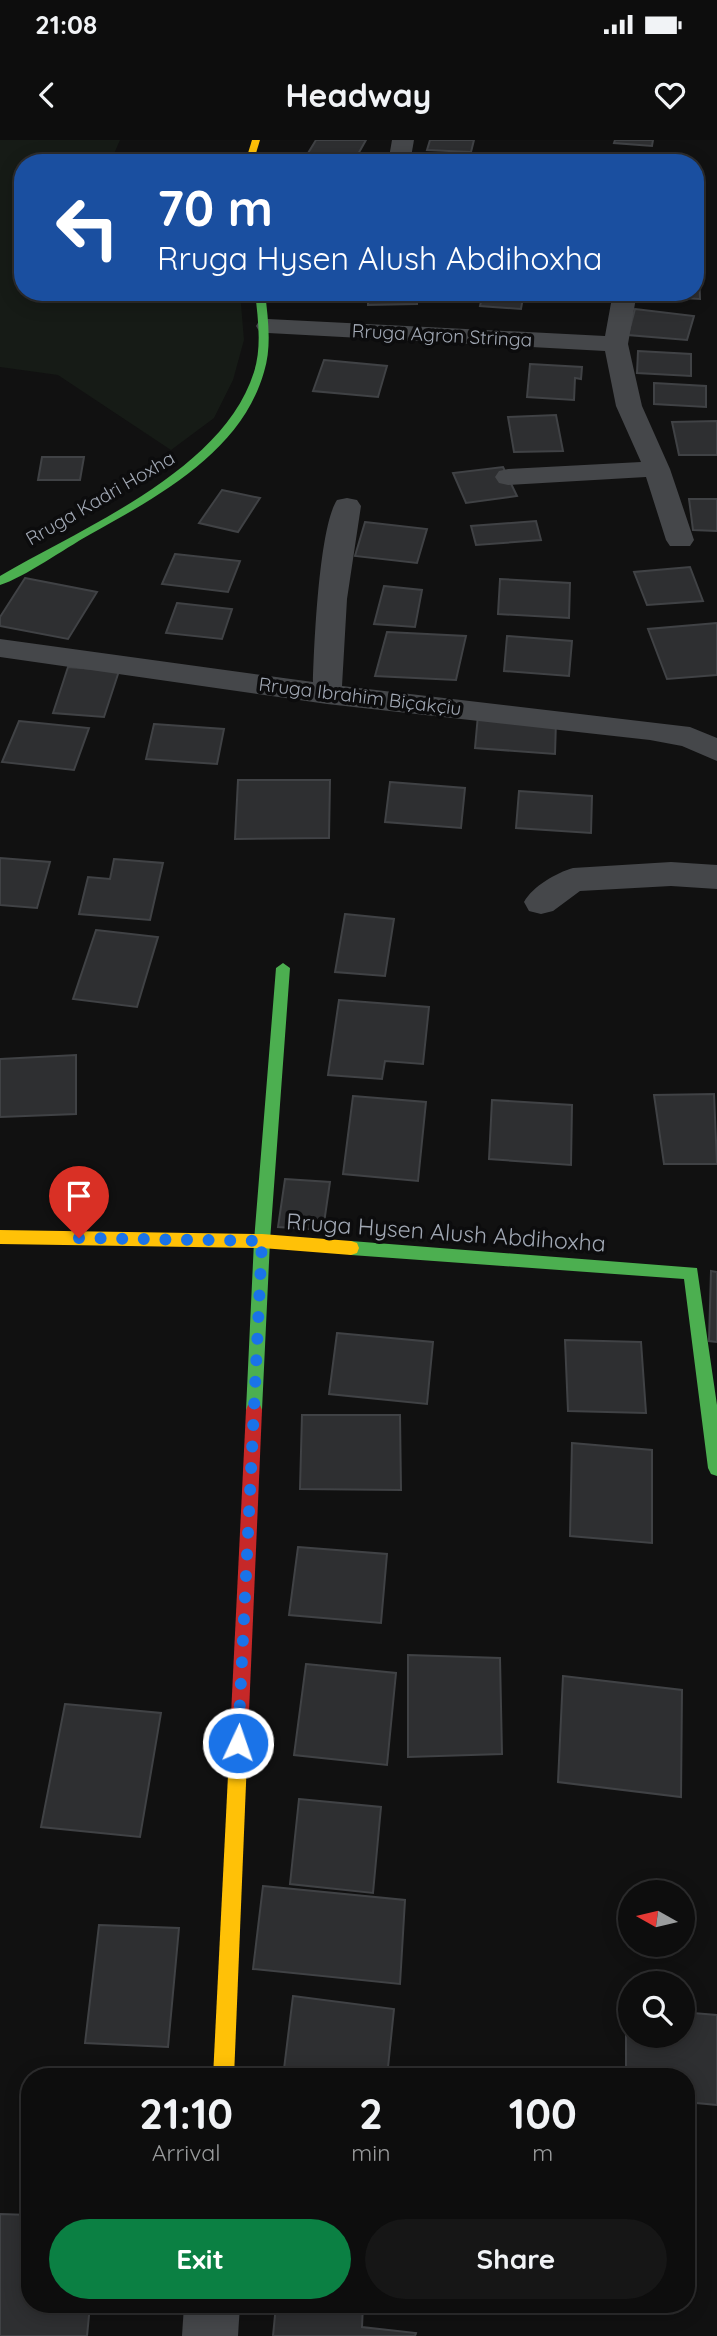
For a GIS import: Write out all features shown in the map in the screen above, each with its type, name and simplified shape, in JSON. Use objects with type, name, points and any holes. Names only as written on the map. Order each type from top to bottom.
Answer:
[{"type":"street","name":"Rruga Kadri Hoxha","points":[[0,580],[162,489],[197,466],[224,440],[244,413],[254,388],[268,326],[262,301]]},
{"type":"street","points":[[623,301],[616,344],[629,406],[657,468],[680,540]]},
{"type":"street","name":"Rruga Agron Stringa","points":[[268,326],[616,344]]},
{"type":"street","points":[[508,477],[657,468]]},
{"type":"street","points":[[327,694],[329,614],[334,562],[347,506]]},
{"type":"street","name":"Rruga Ibrahim Biçakçiu","points":[[0,648],[327,694],[650,730],[690,737],[717,751]]},
{"type":"street","points":[[541,902],[573,880],[671,874],[717,877]]},
{"type":"street","points":[[223,2068],[262,1241],[283,968]]},
{"type":"street","name":"Rruga Hysen Alush Abdihoxha","points":[[0,1237],[262,1241],[691,1273],[717,1468]]},
{"type":"street","points":[[210,2336],[211,2313]]},
{"type":"shaded area","points":[[0,140],[120,140],[114,154],[14,154],[14,301],[241,301],[244,340],[233,380],[214,418],[171,450],[58,375],[0,367]]},
{"type":"building","points":[[316,140],[366,140],[358,154],[307,154]]},
{"type":"building","points":[[430,140],[474,140],[471,152],[427,150]]},
{"type":"building","points":[[615,140],[653,140],[652,146],[614,143]]},
{"type":"building","points":[[368,301],[417,301],[417,304],[368,305]]},
{"type":"building","points":[[481,301],[522,301],[521,309],[480,306]]},
{"type":"building","points":[[635,309],[694,316],[687,340],[628,335]]},
{"type":"building","points":[[638,351],[691,354],[691,376],[637,373]]},
{"type":"building","points":[[324,360],[387,366],[378,397],[313,391]]},
{"type":"building","points":[[530,364],[582,367],[581,379],[575,378],[574,400],[527,397]]},
{"type":"building","points":[[654,383],[706,386],[706,407],[654,404]]},
{"type":"building","points":[[556,415],[563,451],[514,452],[508,417]]},
{"type":"building","points":[[717,421],[717,455],[679,455],[672,422]]},
{"type":"building","points":[[42,457],[84,457],[80,480],[38,480]]},
{"type":"building","points":[[503,467],[517,496],[466,503],[453,473]]},
{"type":"building","points":[[222,490],[260,498],[238,532],[199,523]]},
{"type":"building","points":[[689,499],[717,499],[717,531],[693,530]]},
{"type":"building","points":[[536,521],[541,540],[476,545],[471,526]]},
{"type":"building","points":[[365,522],[427,529],[417,563],[355,556]]},
{"type":"building","points":[[175,554],[240,561],[228,592],[162,584]]},
{"type":"building","points":[[690,567],[703,601],[647,605],[634,572]]},
{"type":"building","points":[[25,578],[97,592],[68,639],[0,626],[0,617]]},
{"type":"building","points":[[500,579],[570,583],[569,618],[498,614]]},
{"type":"building","points":[[384,586],[422,590],[415,627],[374,624]]},
{"type":"building","points":[[177,603],[232,609],[222,639],[166,633]]},
{"type":"building","points":[[717,623],[717,675],[667,679],[648,629]]},
{"type":"building","points":[[387,632],[466,636],[456,680],[375,676]]},
{"type":"building","points":[[507,636],[572,641],[569,676],[504,671]]},
{"type":"building","points":[[68,667],[119,671],[104,717],[53,713]]},
{"type":"building","points":[[478,715],[556,721],[555,754],[475,748]]},
{"type":"building","points":[[19,721],[89,728],[74,770],[2,762]]},
{"type":"building","points":[[154,724],[224,729],[217,764],[146,759]]},
{"type":"building","points":[[238,780],[330,780],[329,838],[235,839]]},
{"type":"building","points":[[390,782],[465,788],[461,828],[385,822]]},
{"type":"building","points":[[519,791],[592,796],[591,833],[516,828]]},
{"type":"building","points":[[0,858],[50,862],[37,908],[0,905]]},
{"type":"building","points":[[114,859],[163,863],[150,920],[79,914],[88,877],[110,879]]},
{"type":"building","points":[[345,914],[394,919],[385,976],[335,972]]},
{"type":"building","points":[[96,930],[158,937],[137,1007],[73,999]]},
{"type":"building","points":[[339,1000],[429,1007],[423,1064],[385,1061],[382,1079],[328,1075]]},
{"type":"building","points":[[76,1055],[76,1114],[0,1117],[0,1059]]},
{"type":"building","points":[[714,1094],[717,1164],[664,1164],[654,1095]]},
{"type":"building","points":[[353,1096],[426,1102],[418,1181],[343,1174]]},
{"type":"building","points":[[492,1100],[572,1105],[571,1165],[489,1159]]},
{"type":"building","points":[[285,1179],[330,1182],[323,1230],[278,1227]]},
{"type":"building","points":[[711,1271],[717,1272],[717,1342],[709,1341]]},
{"type":"building","points":[[337,1333],[433,1342],[427,1404],[329,1394]]},
{"type":"building","points":[[565,1340],[641,1342],[646,1413],[568,1411]]},
{"type":"building","points":[[302,1415],[400,1415],[401,1490],[300,1489]]},
{"type":"building","points":[[572,1443],[652,1450],[652,1543],[570,1536]]},
{"type":"building","points":[[298,1547],[387,1554],[381,1623],[289,1615]]},
{"type":"building","points":[[408,1655],[500,1658],[502,1754],[408,1757]]},
{"type":"building","points":[[306,1664],[396,1673],[387,1765],[294,1755]]},
{"type":"building","points":[[563,1676],[682,1690],[681,1797],[558,1782]]},
{"type":"building","points":[[65,1704],[161,1713],[140,1837],[41,1827]]},
{"type":"building","points":[[299,1799],[381,1807],[373,1893],[290,1884]]},
{"type":"building","points":[[263,1886],[405,1900],[400,1984],[253,1969]]},
{"type":"building","points":[[99,1925],[179,1928],[168,2047],[85,2043]]},
{"type":"building","points":[[293,1996],[394,2009],[388,2068],[284,2068]]},
{"type":"building","points":[[695,2013],[717,2015],[717,2105],[695,2103],[695,2068],[626,2068],[626,2048],[695,2048]]},
{"type":"building","points":[[0,2214],[21,2215],[21,2313],[89,2313],[87,2336],[0,2336]]},
{"type":"building","points":[[275,2313],[363,2313],[362,2327],[416,2333],[415,2336],[273,2336]]},
{"type":"traffic: fast","points":[[0,581],[173,480],[227,432],[247,403],[260,371],[265,334],[261,301]]},
{"type":"traffic: fast","points":[[254,1410],[262,1241],[283,968]]},
{"type":"traffic: fast","points":[[351,1248],[691,1273],[717,1468]]},
{"type":"traffic: slow","points":[[252,154],[256,140]]},
{"type":"traffic: slow","points":[[0,1237],[262,1241],[351,1248]]},
{"type":"traffic: slow","points":[[223,2068],[239,1735]]},
{"type":"traffic: jam","points":[[239,1735],[254,1410]]},
{"type":"route","points":[[79,1238],[262,1241],[238,1743]]}]
